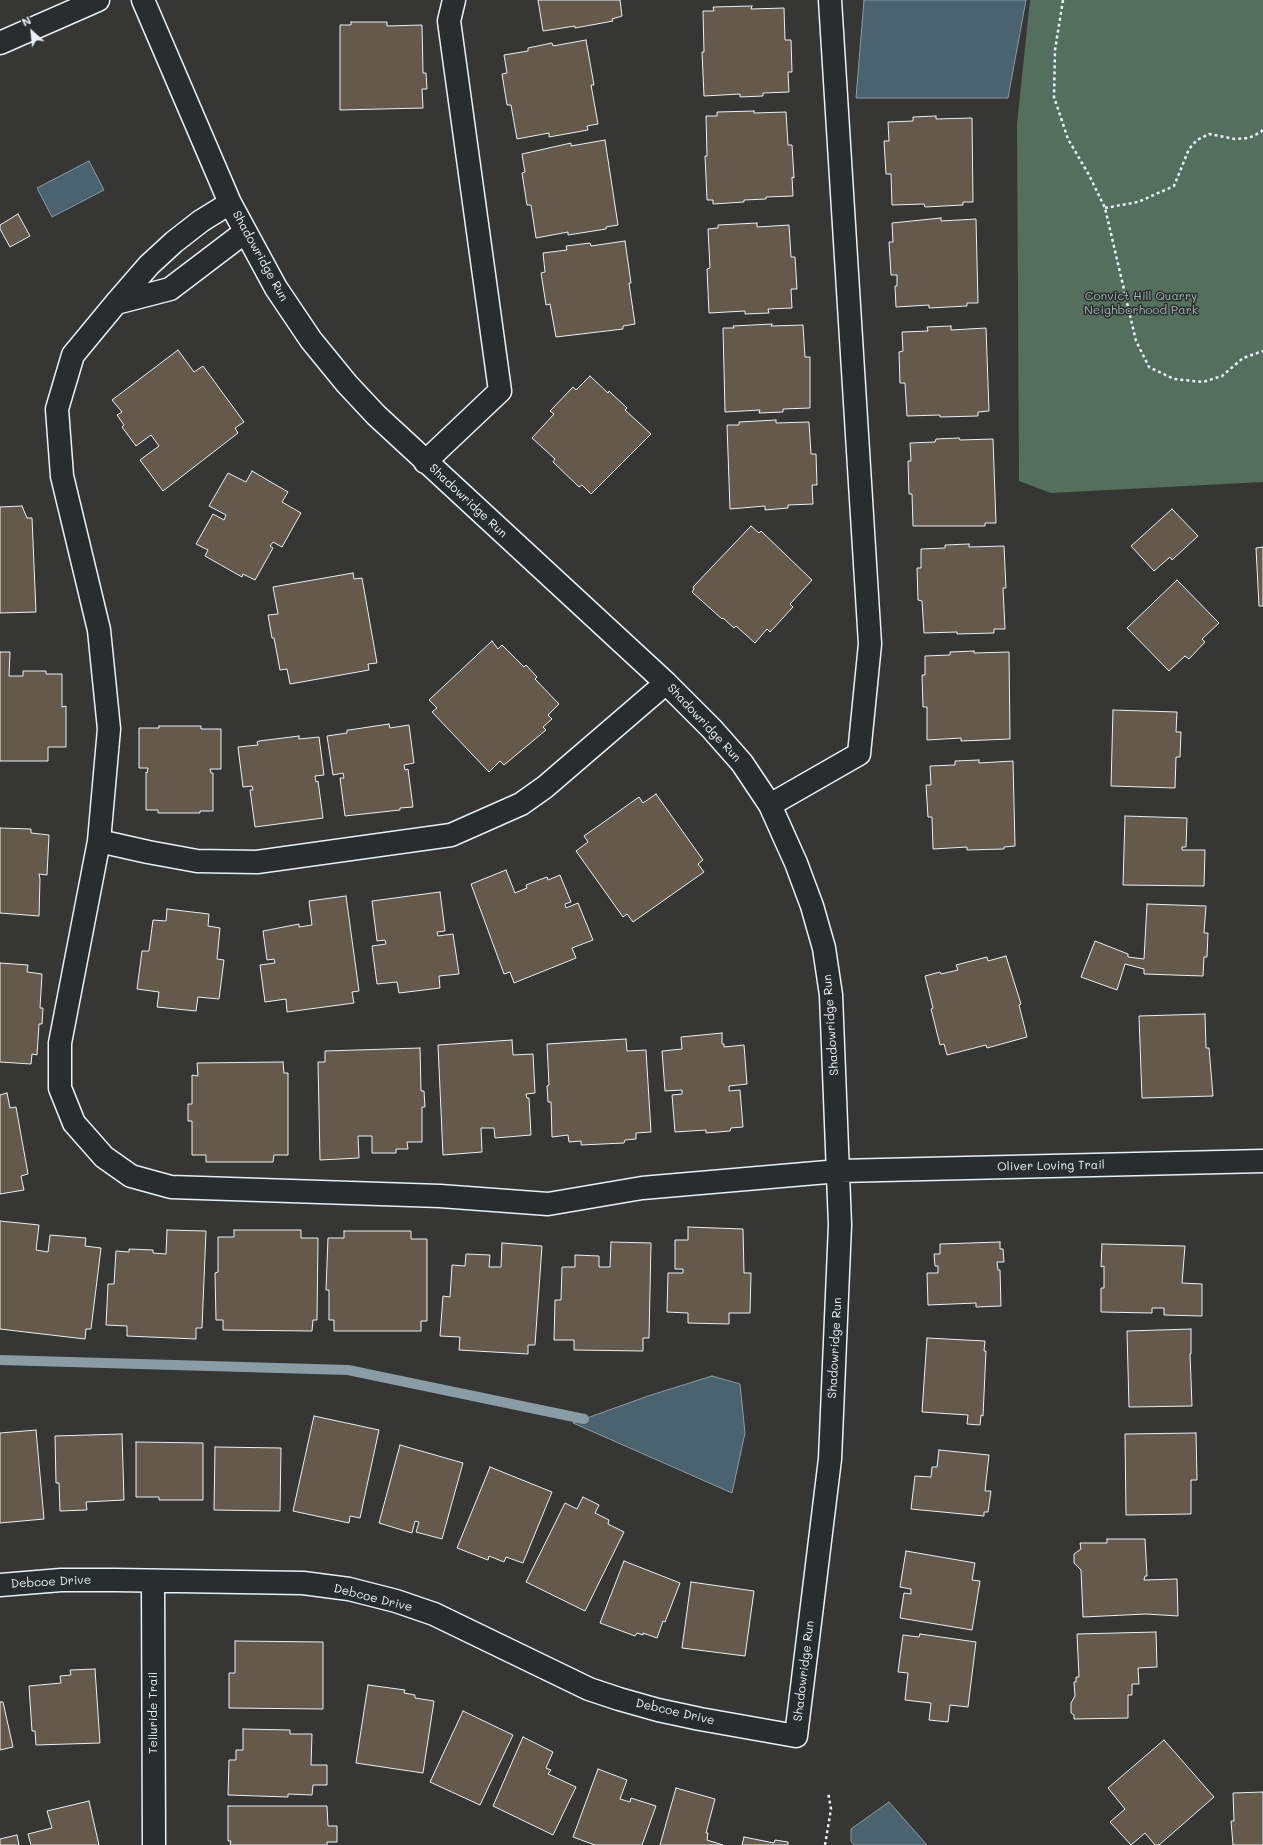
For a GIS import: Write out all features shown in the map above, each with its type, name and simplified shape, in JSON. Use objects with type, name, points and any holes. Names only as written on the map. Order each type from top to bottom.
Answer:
[{"type":"street","points":[[0,43],[98,0]]},
{"type":"street","name":"Shadowridge Run","points":[[143,0],[230,203],[276,288],[311,340],[347,384],[376,415],[425,462],[666,683],[712,729],[742,764],[770,805],[796,863],[812,906],[824,948],[831,995],[840,1225],[830,1458],[796,1736]]},
{"type":"street","points":[[425,462],[500,391],[449,21],[454,0]]},
{"type":"street","points":[[770,805],[859,754],[870,644],[830,0]]},
{"type":"street","name":"Oliver Loving Trail","points":[[230,203],[201,221],[174,242],[149,265],[116,303],[74,355],[57,409],[62,476],[99,630],[109,729],[99,840],[60,1043],[60,1088],[74,1123],[104,1157],[131,1176],[171,1187],[440,1196],[548,1204],[642,1188],[839,1171],[1263,1161]]},
{"type":"street","points":[[116,303],[170,289],[245,232]]},
{"type":"street","points":[[99,840],[148,852],[197,861],[257,862],[451,835],[521,804],[545,787],[666,683]]},
{"type":"street","name":"Debcoe Drive","points":[[0,1585],[61,1580],[303,1583],[356,1591],[396,1601],[434,1614],[589,1689],[619,1699],[658,1710],[700,1719],[796,1736]]},
{"type":"street","name":"Telluride Trail","points":[[153,1581],[154,1845]]},
{"type":"path","points":[[1063,0],[1055,50],[1054,97],[1068,140],[1089,175],[1104,208],[1136,341],[1150,367],[1174,379],[1203,382],[1222,376],[1243,358],[1263,351]]},
{"type":"path","points":[[1104,208],[1138,202],[1174,186],[1189,149],[1197,140],[1209,134],[1235,139],[1249,138],[1262,131]]},
{"type":"path","points":[[825,1845],[831,1810],[828,1792]]},
{"type":"green space","name":"Convict Hill Quarry Neighborhood Park","points":[[1030,0],[1263,0],[1263,482],[1051,493],[1019,481],[1017,124]]},
{"type":"water","points":[[864,0],[1026,0],[1008,98],[856,98]]},
{"type":"water","points":[[89,161],[104,190],[52,217],[37,188]]},
{"type":"water","points":[[712,1376],[740,1384],[745,1433],[732,1493],[573,1423],[648,1396]]},
{"type":"water","points":[[889,1802],[927,1845],[854,1845],[851,1841],[851,1829]]},
{"type":"building","points":[[538,0],[620,0],[622,16],[612,19],[613,21],[575,28],[575,26],[543,31]]},
{"type":"building","points":[[752,6],[751,9],[784,8],[785,40],[791,40],[792,72],[788,72],[789,92],[763,93],[763,96],[740,97],[740,94],[704,96],[702,52],[704,52],[703,11],[714,11],[713,7]]},
{"type":"building","points":[[351,22],[387,22],[387,26],[422,25],[423,73],[426,73],[427,89],[422,89],[423,108],[340,110],[340,25],[351,25]]},
{"type":"building","points":[[586,40],[594,85],[591,85],[598,124],[587,126],[588,130],[549,137],[549,133],[517,139],[511,105],[507,105],[502,74],[507,73],[504,55],[528,51],[528,48],[552,43],[553,46]]},
{"type":"building","points":[[754,111],[754,113],[786,112],[788,145],[792,145],[794,178],[792,177],[793,196],[766,197],[766,199],[744,200],[744,202],[713,204],[713,200],[707,200],[705,156],[707,156],[706,116],[717,116],[717,112]]},
{"type":"building","points":[[936,116],[936,119],[972,118],[973,202],[963,202],[963,205],[925,207],[924,204],[892,205],[891,174],[886,174],[884,141],[889,141],[888,122],[913,121],[913,117]]},
{"type":"building","points":[[605,140],[618,225],[606,227],[606,229],[568,235],[568,232],[536,238],[531,205],[527,205],[522,173],[525,172],[522,154],[571,143],[571,146]]},
{"type":"building","points":[[18,214],[30,236],[10,247],[0,229],[0,225]]},
{"type":"building","points":[[941,218],[941,221],[976,219],[978,303],[967,303],[967,306],[929,308],[929,305],[896,307],[895,286],[897,286],[897,275],[891,275],[889,242],[893,242],[892,223]]},
{"type":"building","points":[[757,223],[757,227],[789,225],[791,257],[795,257],[797,289],[791,289],[792,308],[768,309],[769,313],[745,314],[745,311],[709,313],[707,269],[710,268],[708,229],[718,228],[718,225]]},
{"type":"building","points":[[625,241],[635,324],[623,326],[623,329],[556,337],[550,304],[546,305],[541,273],[545,272],[543,253],[567,250],[566,246],[590,243],[591,246]]},
{"type":"building","points":[[772,324],[771,326],[803,325],[805,357],[810,357],[810,408],[783,409],[783,412],[759,413],[760,410],[725,412],[723,328]]},
{"type":"building","points":[[951,326],[951,330],[986,328],[989,411],[978,412],[978,416],[907,416],[905,383],[900,383],[899,352],[903,351],[902,332],[928,331],[927,327]]},
{"type":"building","points":[[178,350],[194,372],[203,366],[244,422],[235,428],[238,433],[163,491],[140,460],[159,446],[151,435],[136,446],[122,427],[124,425],[117,415],[122,412],[112,400]]},
{"type":"building","points":[[590,376],[627,408],[625,410],[651,434],[591,494],[582,485],[579,487],[553,462],[555,459],[532,438],[554,414],[550,411],[573,387],[576,390]]},
{"type":"building","points":[[776,420],[776,423],[809,422],[811,454],[816,454],[817,485],[812,485],[813,504],[788,505],[788,508],[765,510],[765,506],[730,509],[727,425],[739,425],[739,422]]},
{"type":"building","points":[[959,438],[960,440],[993,439],[996,523],[985,523],[985,526],[913,526],[912,494],[909,494],[908,461],[911,461],[910,443],[935,442],[936,439]]},
{"type":"building","points":[[252,471],[288,492],[282,502],[301,513],[282,547],[273,542],[270,546],[273,548],[255,580],[243,574],[242,577],[205,556],[208,550],[196,544],[213,514],[224,520],[226,515],[209,506],[228,473],[246,482]]},
{"type":"building","points":[[22,506],[27,518],[32,518],[36,612],[0,613],[0,507]]},
{"type":"building","points":[[1172,509],[1198,536],[1172,560],[1170,557],[1154,571],[1131,546]]},
{"type":"building","points":[[751,526],[759,533],[761,531],[812,580],[790,604],[793,607],[770,632],[767,629],[755,643],[736,626],[734,628],[723,618],[722,619],[692,592],[694,589],[693,587]]},
{"type":"building","points":[[969,544],[969,547],[1004,546],[1006,588],[1003,588],[1005,629],[994,629],[994,633],[924,633],[922,601],[918,600],[917,568],[921,568],[921,549],[945,548],[945,545]]},
{"type":"building","points":[[1263,547],[1263,606],[1259,606],[1256,548]]},
{"type":"building","points":[[353,573],[354,579],[362,578],[377,663],[368,664],[369,670],[290,684],[287,669],[280,670],[274,638],[272,638],[268,615],[278,614],[273,587]]},
{"type":"building","points":[[1177,580],[1219,623],[1202,639],[1205,642],[1189,659],[1185,656],[1169,671],[1127,628]]},
{"type":"building","points":[[492,641],[498,649],[502,645],[524,667],[526,665],[537,677],[535,679],[559,704],[548,715],[552,719],[543,727],[546,730],[504,765],[500,761],[489,772],[432,712],[437,708],[429,700]]},
{"type":"building","points":[[974,651],[974,653],[1009,652],[1010,739],[961,741],[961,738],[927,740],[927,707],[923,707],[922,675],[925,675],[925,656],[950,655],[950,652]]},
{"type":"building","points":[[0,652],[10,652],[9,676],[23,676],[23,671],[46,671],[46,674],[62,674],[62,707],[66,706],[66,747],[48,747],[48,761],[0,761]]},
{"type":"building","points":[[1113,710],[1177,712],[1176,732],[1181,732],[1180,757],[1176,757],[1175,788],[1111,786]]},
{"type":"building","points":[[389,724],[390,728],[409,725],[414,763],[404,765],[405,770],[408,769],[413,807],[400,808],[400,810],[345,816],[340,778],[344,778],[343,773],[333,775],[327,736],[347,733],[347,730]]},
{"type":"building","points":[[159,726],[201,726],[201,729],[221,729],[221,769],[210,769],[211,773],[213,773],[213,811],[200,811],[200,813],[158,813],[158,810],[146,810],[146,772],[147,773],[148,768],[139,768],[139,728],[159,728]]},
{"type":"building","points":[[299,736],[299,739],[319,737],[324,775],[315,776],[316,782],[318,781],[323,818],[255,827],[250,790],[253,790],[252,786],[243,787],[238,747],[258,745],[257,742],[259,741]]},
{"type":"building","points":[[979,760],[979,763],[1013,761],[1015,846],[1004,847],[1004,849],[967,850],[967,847],[933,849],[932,817],[928,817],[926,785],[931,785],[930,766],[955,765],[955,761]]},
{"type":"building","points":[[656,794],[703,860],[698,864],[704,872],[633,922],[627,914],[623,917],[576,851],[588,842],[584,836],[639,797],[643,803]]},
{"type":"building","points":[[1125,816],[1187,818],[1186,847],[1182,847],[1182,850],[1205,850],[1204,886],[1123,885]]},
{"type":"building","points":[[0,828],[31,829],[31,833],[49,835],[47,875],[39,874],[39,916],[0,913]]},
{"type":"building","points":[[506,870],[515,893],[527,888],[526,885],[547,877],[548,880],[560,875],[571,902],[565,904],[566,908],[578,903],[593,940],[572,948],[576,958],[514,983],[510,972],[504,974],[471,884]]},
{"type":"building","points":[[440,892],[445,931],[437,932],[438,936],[453,934],[459,974],[439,976],[440,988],[399,993],[397,982],[377,984],[372,946],[386,944],[385,940],[377,941],[372,901]]},
{"type":"building","points":[[346,896],[359,991],[352,992],[354,1003],[287,1012],[286,999],[265,1002],[260,965],[275,963],[274,959],[267,960],[263,931],[299,924],[299,927],[312,925],[309,901]]},
{"type":"building","points":[[1147,904],[1206,906],[1204,933],[1208,933],[1207,957],[1204,957],[1203,976],[1144,974],[1144,969],[1125,964],[1117,990],[1081,977],[1095,941],[1128,954],[1128,957],[1144,959]]},
{"type":"building","points":[[167,909],[209,914],[208,926],[220,928],[217,959],[224,960],[219,999],[198,997],[196,1011],[157,1007],[159,992],[137,989],[142,951],[149,951],[153,920],[166,921]]},
{"type":"building","points":[[1006,956],[1021,1004],[1019,1005],[1027,1037],[987,1048],[986,1045],[947,1055],[944,1044],[940,1045],[925,976],[940,972],[941,974],[958,970],[956,965],[987,957],[988,961]]},
{"type":"building","points":[[0,963],[28,965],[27,972],[42,974],[40,1008],[43,1008],[42,1024],[39,1024],[37,1055],[32,1054],[31,1064],[0,1062]]},
{"type":"building","points":[[1205,1014],[1206,1048],[1209,1048],[1213,1096],[1142,1098],[1139,1016]]},
{"type":"building","points":[[722,1033],[722,1044],[724,1044],[724,1047],[744,1045],[747,1084],[729,1086],[729,1091],[740,1090],[743,1127],[731,1128],[730,1131],[706,1133],[706,1130],[675,1132],[672,1095],[682,1094],[682,1090],[665,1091],[662,1051],[682,1049],[681,1037]]},
{"type":"building","points":[[626,1039],[627,1051],[646,1050],[651,1132],[636,1133],[636,1139],[625,1140],[624,1143],[581,1145],[581,1141],[569,1142],[568,1135],[552,1137],[551,1102],[548,1102],[547,1086],[549,1085],[547,1044]]},
{"type":"building","points":[[512,1040],[513,1055],[533,1054],[535,1093],[526,1094],[527,1098],[529,1098],[531,1135],[495,1138],[494,1128],[481,1128],[482,1152],[443,1155],[438,1045]]},
{"type":"building","points":[[420,1048],[421,1091],[424,1091],[425,1107],[422,1107],[422,1142],[407,1142],[408,1149],[396,1149],[396,1153],[372,1153],[372,1136],[358,1136],[359,1158],[320,1160],[318,1062],[325,1062],[325,1051]]},
{"type":"building","points":[[283,1062],[284,1073],[288,1073],[288,1155],[274,1155],[273,1162],[206,1162],[206,1155],[192,1155],[192,1121],[188,1121],[188,1104],[192,1104],[192,1075],[198,1076],[197,1063]]},
{"type":"building","points":[[7,1093],[10,1108],[16,1107],[28,1174],[21,1176],[24,1190],[0,1194],[0,1095]]},
{"type":"building","points":[[0,1221],[39,1225],[36,1250],[48,1252],[50,1235],[86,1238],[85,1246],[101,1248],[91,1329],[86,1329],[85,1339],[0,1329]]},
{"type":"building","points":[[688,1227],[743,1229],[744,1273],[751,1273],[750,1313],[729,1313],[729,1324],[688,1323],[688,1313],[667,1312],[668,1273],[683,1273],[683,1269],[675,1269],[675,1240],[688,1240]]},
{"type":"building","points":[[167,1230],[206,1231],[202,1328],[196,1328],[196,1339],[127,1336],[127,1326],[106,1325],[108,1284],[114,1284],[116,1251],[129,1252],[129,1249],[153,1250],[153,1253],[166,1254]]},
{"type":"building","points":[[234,1230],[301,1230],[301,1238],[318,1238],[317,1320],[313,1320],[312,1331],[223,1330],[223,1320],[216,1320],[215,1273],[218,1272],[218,1237],[234,1237]]},
{"type":"building","points":[[344,1231],[411,1231],[411,1239],[427,1239],[427,1321],[421,1321],[421,1331],[334,1331],[334,1320],[329,1320],[329,1290],[326,1290],[328,1238],[344,1238]]},
{"type":"building","points":[[611,1242],[651,1243],[649,1338],[643,1338],[643,1351],[574,1350],[574,1340],[554,1340],[555,1300],[561,1300],[562,1267],[575,1267],[575,1255],[599,1256],[599,1267],[610,1267]]},
{"type":"building","points":[[1000,1242],[1000,1249],[1003,1249],[1004,1262],[997,1262],[998,1270],[1000,1270],[1001,1306],[976,1307],[976,1303],[928,1305],[927,1273],[938,1273],[938,1266],[935,1266],[934,1254],[940,1254],[940,1244]]},
{"type":"building","points":[[502,1243],[542,1246],[535,1345],[528,1345],[528,1354],[459,1350],[460,1337],[440,1336],[443,1296],[450,1297],[452,1265],[465,1266],[466,1254],[490,1255],[489,1267],[501,1267]]},
{"type":"building","points":[[1102,1244],[1185,1246],[1182,1283],[1202,1284],[1202,1316],[1164,1315],[1164,1308],[1152,1308],[1152,1313],[1101,1312],[1101,1288],[1104,1288],[1104,1266],[1101,1267]]},
{"type":"building","points":[[1191,1329],[1190,1354],[1192,1406],[1129,1407],[1127,1331]]},
{"type":"building","points":[[927,1338],[985,1341],[984,1351],[986,1351],[983,1416],[981,1415],[980,1425],[967,1424],[968,1415],[922,1412]]},
{"type":"building","points":[[314,1416],[379,1430],[360,1518],[350,1516],[349,1523],[293,1511]]},
{"type":"building","points":[[36,1430],[44,1519],[0,1523],[0,1433]]},
{"type":"building","points":[[1196,1433],[1197,1480],[1191,1480],[1191,1514],[1126,1515],[1125,1434]]},
{"type":"building","points":[[122,1434],[124,1500],[86,1502],[87,1510],[60,1511],[59,1483],[56,1483],[55,1436]]},
{"type":"building","points":[[136,1442],[203,1443],[203,1500],[159,1500],[159,1497],[136,1497]]},
{"type":"building","points":[[400,1445],[463,1463],[442,1539],[416,1532],[419,1522],[415,1521],[412,1533],[379,1523]]},
{"type":"building","points":[[215,1447],[281,1448],[280,1511],[214,1510]]},
{"type":"building","points":[[939,1450],[989,1455],[985,1491],[991,1491],[988,1512],[984,1512],[984,1516],[911,1509],[915,1476],[931,1477],[932,1467],[937,1467]]},
{"type":"building","points":[[490,1467],[552,1492],[523,1563],[506,1557],[504,1562],[489,1556],[488,1560],[457,1548]]},
{"type":"building","points":[[583,1497],[599,1505],[595,1513],[609,1520],[608,1524],[624,1532],[585,1611],[526,1582],[565,1503],[577,1509]]},
{"type":"building","points":[[1107,1539],[1145,1539],[1147,1576],[1145,1576],[1144,1580],[1177,1579],[1178,1616],[1146,1614],[1083,1617],[1081,1570],[1074,1563],[1074,1554],[1081,1549],[1080,1543],[1107,1543]]},
{"type":"building","points":[[906,1551],[975,1563],[972,1580],[980,1581],[972,1630],[900,1618],[904,1593],[911,1594],[911,1589],[900,1587]]},
{"type":"building","points":[[624,1561],[680,1583],[665,1622],[663,1621],[657,1638],[643,1633],[643,1635],[637,1633],[635,1636],[600,1623]]},
{"type":"building","points":[[691,1582],[754,1591],[745,1656],[682,1648]]},
{"type":"building","points":[[1156,1632],[1157,1667],[1138,1668],[1139,1684],[1132,1684],[1132,1695],[1128,1695],[1128,1718],[1074,1719],[1074,1715],[1071,1713],[1071,1703],[1075,1696],[1074,1682],[1076,1682],[1076,1677],[1079,1677],[1077,1634]]},
{"type":"building","points":[[920,1634],[976,1642],[968,1707],[950,1705],[948,1722],[929,1720],[931,1703],[905,1700],[908,1673],[898,1672],[903,1635],[919,1637]]},
{"type":"building","points":[[235,1641],[323,1642],[323,1709],[229,1708],[229,1673],[235,1673]]},
{"type":"building","points":[[95,1669],[100,1743],[36,1745],[35,1731],[32,1731],[29,1686],[61,1683],[60,1676],[71,1675],[70,1670]]},
{"type":"building","points":[[368,1685],[405,1690],[404,1693],[415,1695],[415,1698],[434,1701],[423,1773],[356,1763]]},
{"type":"building","points":[[0,1702],[3,1702],[13,1747],[0,1750]]},
{"type":"building","points":[[463,1711],[513,1735],[480,1805],[430,1782]]},
{"type":"building","points":[[243,1729],[290,1730],[290,1734],[312,1734],[311,1765],[327,1765],[327,1785],[313,1785],[312,1795],[288,1794],[288,1797],[228,1795],[229,1760],[236,1760],[236,1750],[243,1750]]},
{"type":"building","points":[[523,1737],[553,1752],[546,1768],[551,1770],[548,1774],[576,1787],[553,1835],[493,1806]]},
{"type":"building","points":[[1164,1740],[1214,1797],[1159,1845],[1155,1845],[1145,1833],[1131,1845],[1110,1822],[1125,1809],[1108,1788]]},
{"type":"building","points":[[598,1769],[627,1780],[620,1799],[630,1802],[631,1798],[656,1806],[642,1845],[595,1845],[573,1837]]},
{"type":"building","points":[[676,1788],[715,1799],[706,1833],[708,1833],[707,1840],[723,1845],[660,1845]]},
{"type":"building","points":[[1263,1792],[1263,1845],[1233,1845],[1231,1821],[1234,1821],[1233,1793]]},
{"type":"building","points":[[89,1801],[99,1845],[31,1845],[28,1834],[52,1828],[47,1811]]},
{"type":"building","points":[[228,1806],[327,1806],[328,1826],[337,1826],[337,1842],[327,1842],[327,1845],[230,1845],[231,1841],[228,1841]]},
{"type":"building","points":[[17,1835],[19,1845],[0,1845],[0,1839]]},
{"type":"building","points":[[744,1837],[774,1843],[775,1840],[788,1842],[788,1845],[742,1845]]},
{"type":"waterway","points":[[0,1360],[348,1370],[584,1419]]}]
